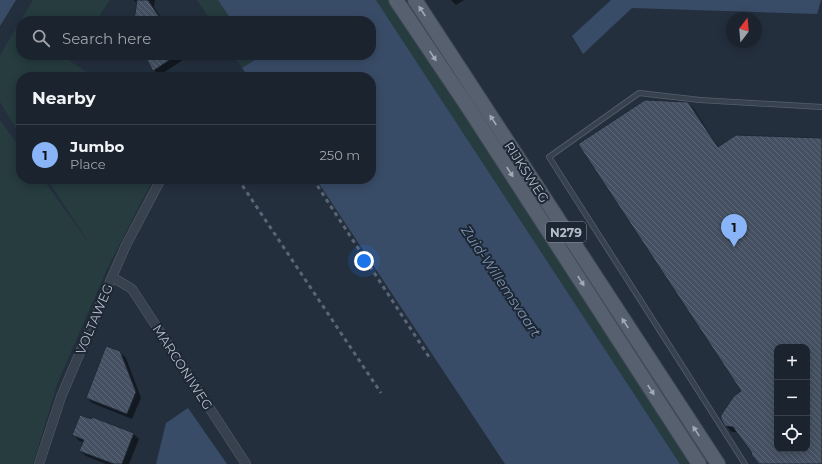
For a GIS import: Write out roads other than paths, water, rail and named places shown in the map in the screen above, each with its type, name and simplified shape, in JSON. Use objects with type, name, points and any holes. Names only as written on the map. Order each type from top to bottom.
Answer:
[{"type":"main road","name":"RIJKSWEG","points":[[396,0],[466,104],[699,464]]},
{"type":"main road","name":"RIJKSWEG","points":[[415,0],[718,464]]},
{"type":"street","name":"VOLTAWEG","points":[[39,464],[61,397],[112,277],[126,245],[158,184]]},
{"type":"street","name":"MARCONIWEG","points":[[112,277],[132,289],[246,464]]},
{"type":"lane","points":[[746,464],[549,157],[639,92],[700,100],[822,107]]},
{"type":"water","points":[[0,0],[16,0],[0,26]]},
{"type":"water","name":"Zuid-Willemsvaart","points":[[218,0],[376,0],[680,464],[505,464],[319,184],[376,184],[376,72],[245,72],[242,68],[254,60],[376,60],[376,16],[229,16]]},
{"type":"water","points":[[611,0],[821,0],[817,14],[632,8],[583,54],[572,36]]},
{"type":"water","points":[[188,408],[227,464],[156,464],[166,423]]},
{"type":"railway","points":[[241,184],[381,393]]},
{"type":"railway","points":[[316,184],[431,360]]},
{"type":"place","name":"Jumbo","points":[[734,247]]}]
